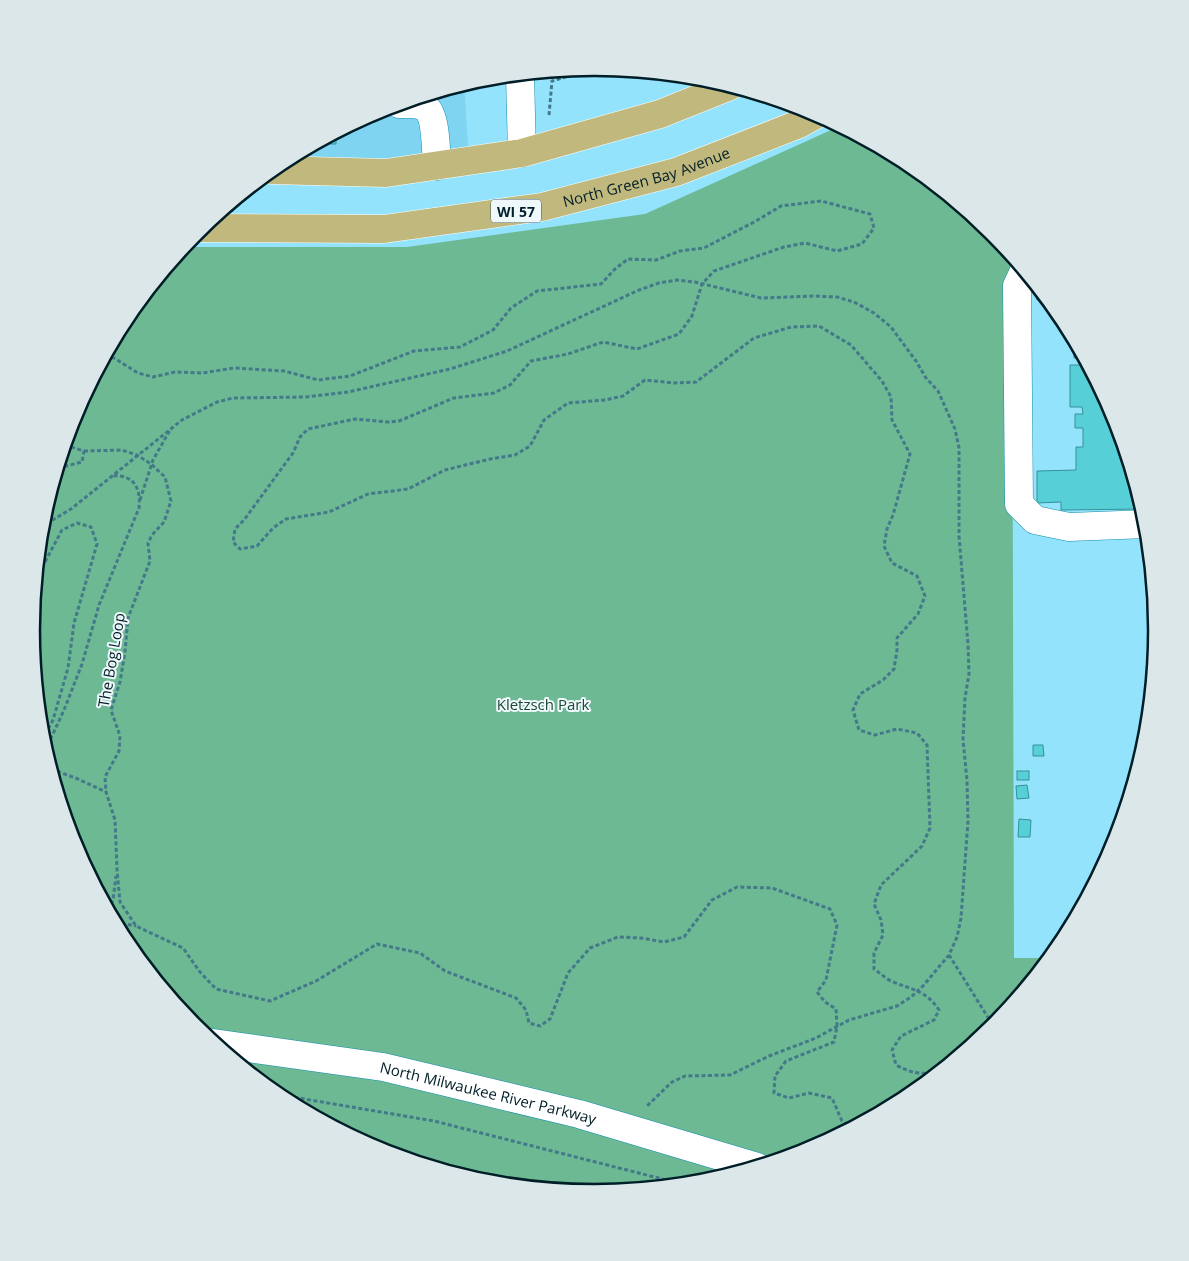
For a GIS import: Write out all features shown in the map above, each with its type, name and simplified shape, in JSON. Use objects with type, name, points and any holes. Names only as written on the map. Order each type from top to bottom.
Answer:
[{"type":"main road","points":[[284,170],[386,173],[522,153],[660,114],[719,91]]},
{"type":"main road","name":"North Green Bay Avenue","points":[[213,228],[384,229],[542,207],[676,172],[809,119]]},
{"type":"street","points":[[520,81],[522,153]]},
{"type":"street","points":[[419,104],[427,109],[432,118],[437,166]]},
{"type":"street","points":[[1021,277],[1017,286],[1019,504],[1035,520],[1069,527],[1138,524]]},
{"type":"street","name":"North Milwaukee River Parkway","points":[[227,1045],[383,1067],[579,1114],[746,1164]]},
{"type":"path","points":[[549,118],[552,81],[566,77]]},
{"type":"path","points":[[111,358],[138,373],[153,377],[175,372],[202,373],[234,368],[284,371],[318,380],[350,376],[414,351],[460,347],[493,330],[511,308],[537,291],[601,284],[628,259],[656,260],[680,251],[704,248],[781,206],[821,202],[870,214],[874,228],[862,244],[837,251],[805,243],[784,247],[714,271],[702,284],[692,316],[679,334],[637,349],[603,342],[568,354],[531,361],[510,385],[494,393],[454,398],[399,421],[355,419],[308,429],[300,437],[294,453],[244,520],[235,529],[233,542],[240,549],[257,546],[273,528],[286,519],[329,512],[368,494],[408,489],[445,470],[515,455],[530,446],[544,420],[568,403],[605,400],[622,396],[645,380],[696,382],[754,338],[791,327],[820,326],[852,346],[882,381],[891,397],[892,420],[910,454],[893,515],[887,529],[884,546],[892,563],[917,576],[925,596],[918,614],[897,638],[894,669],[883,680],[860,694],[853,710],[859,730],[874,735],[897,729],[917,732],[927,745],[930,828],[922,846],[881,885],[874,904],[881,920],[883,935],[874,953],[874,969],[890,980],[918,990],[932,1000],[939,1010],[934,1020],[901,1036],[892,1050],[896,1065],[912,1073],[928,1073]]},
{"type":"path","points":[[51,521],[71,509],[182,420],[217,402],[233,398],[306,398],[348,392],[450,369],[507,352],[639,290],[659,283],[677,280],[761,298],[837,297],[854,302],[874,313],[891,328],[916,361],[926,378],[938,391],[955,429],[959,448],[959,536],[969,674],[965,698],[963,739],[968,821],[961,918],[957,937],[949,955],[911,998],[897,1006],[866,1014],[837,1026],[816,1038],[769,1056],[730,1075],[685,1076],[672,1082],[648,1105],[634,1130]]},
{"type":"path","points":[[51,738],[82,664],[99,605],[139,508],[152,464],[172,428]]},
{"type":"path","name":"The Bog Loop","points":[[71,447],[84,450],[122,450],[137,455],[152,464],[165,477],[171,501],[164,522],[152,535],[148,543],[150,561],[128,618],[120,682],[111,710],[120,736],[119,751],[105,777],[106,792],[115,820],[116,870],[120,902],[136,926]]},
{"type":"path","points":[[65,466],[82,462],[84,450]]},
{"type":"path","points":[[112,476],[122,475],[130,478],[138,488],[140,501]]},
{"type":"path","points":[[44,563],[62,530],[77,523],[91,527],[97,544],[74,623],[68,668],[53,720],[49,727]]},
{"type":"path","points":[[58,772],[106,792]]},
{"type":"path","name":"The Bog Loop","points":[[111,903],[116,870]]},
{"type":"path","points":[[124,924],[136,926],[183,948],[200,972],[216,989],[270,1000],[316,981],[377,944],[420,953],[445,971],[516,998],[526,1010],[529,1023],[540,1026],[550,1019],[568,973],[590,948],[618,937],[664,942],[684,937],[712,900],[737,887],[772,888],[830,909],[837,925],[826,980],[818,992],[825,1002],[836,1009],[837,1026],[834,1042],[812,1049],[786,1061],[775,1076],[774,1093],[789,1098],[810,1093],[832,1098],[842,1120],[848,1124]]},
{"type":"path","points":[[949,955],[990,1020]]},
{"type":"path","points":[[295,1097],[434,1121],[667,1180]]},
{"type":"shaded area","points":[[465,92],[469,161],[298,162],[349,133],[382,118],[416,105]]},
{"type":"green space","name":"Kletzsch Park","points":[[832,129],[903,169],[932,191],[987,238],[1012,266],[1014,958],[1042,958],[987,1023],[960,1047],[903,1092],[840,1128],[773,1156],[703,1174],[631,1184],[558,1184],[486,1174],[451,1166],[416,1156],[349,1128],[286,1092],[257,1070],[202,1023],[178,996],[133,939],[114,908],[82,843],[69,809],[51,739],[45,703],[41,667],[41,594],[51,522],[59,487],[69,452],[82,418],[114,353],[133,322],[194,247],[407,247],[645,214]]},
{"type":"building","points":[[336,140],[336,144],[328,144]]},
{"type":"building","points":[[1070,365],[1081,365],[1107,418],[1120,452],[1135,509],[1061,510],[1061,502],[1037,503],[1037,471],[1076,470],[1076,447],[1083,447],[1083,428],[1075,428],[1075,414],[1083,414],[1082,407],[1070,407]]},
{"type":"building","points":[[1033,745],[1043,745],[1044,756],[1033,756]]},
{"type":"building","points":[[1017,771],[1029,771],[1029,780],[1017,780]]},
{"type":"building","points":[[1027,785],[1029,798],[1017,799],[1016,786]]},
{"type":"building","points":[[1019,819],[1031,820],[1030,837],[1018,837]]}]
